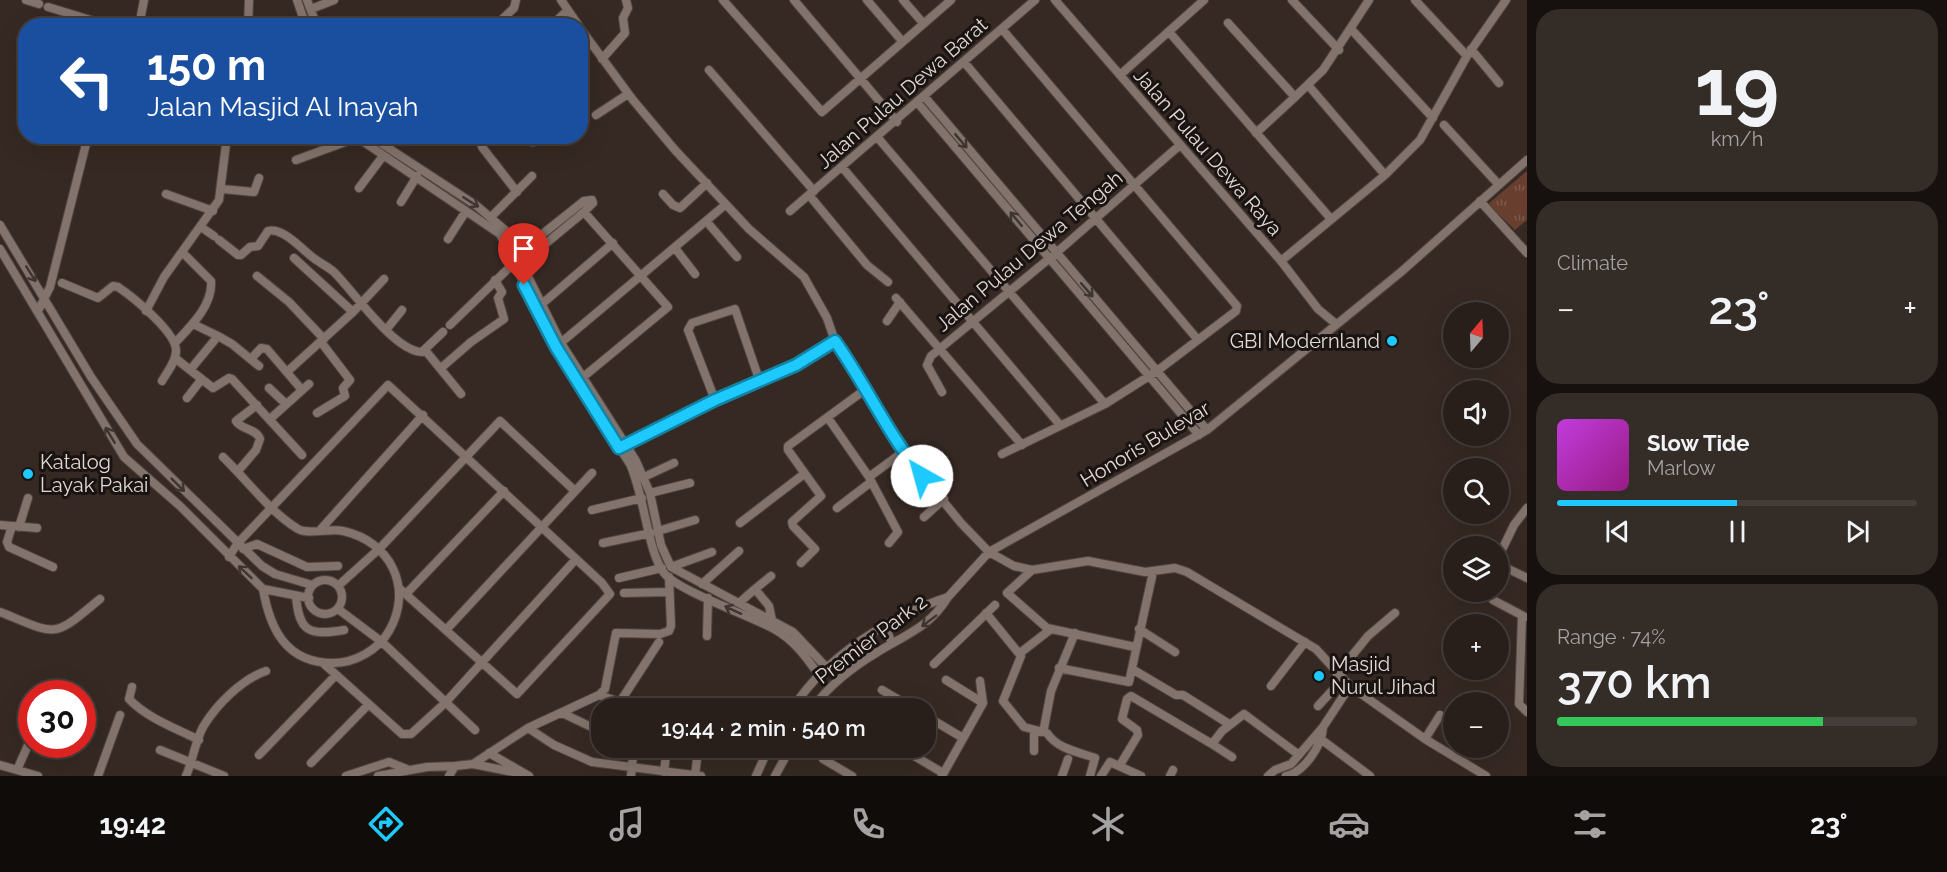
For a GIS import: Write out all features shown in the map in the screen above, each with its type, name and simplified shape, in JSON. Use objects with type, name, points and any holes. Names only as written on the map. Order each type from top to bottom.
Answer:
[{"type":"street","points":[[26,0],[85,18]]},
{"type":"street","points":[[141,18],[144,0]]},
{"type":"street","points":[[248,18],[249,0]]},
{"type":"street","points":[[297,0],[303,18]]},
{"type":"street","points":[[307,0],[314,18]]},
{"type":"street","points":[[311,9],[334,0]]},
{"type":"street","points":[[503,18],[514,8],[516,0]]},
{"type":"street","points":[[561,0],[574,18]]},
{"type":"street","points":[[602,59],[625,33],[623,18],[628,8],[626,0]]},
{"type":"street","points":[[723,0],[819,111],[826,111],[860,78],[951,0]]},
{"type":"street","points":[[794,0],[897,122]]},
{"type":"street","points":[[867,0],[902,41]]},
{"type":"street","points":[[903,0],[923,23]]},
{"type":"street","name":"Jalan Pulau Dewa Barat","points":[[790,212],[897,122],[920,99],[1035,0]]},
{"type":"street","name":"Jalan Pulau Dewa Raya","points":[[1055,0],[1281,261],[1318,309],[1336,324]]},
{"type":"street","points":[[1120,75],[1170,33],[1204,0]]},
{"type":"street","points":[[1292,0],[1339,50]]},
{"type":"street","points":[[1256,133],[1308,85],[1339,50],[1369,0]]},
{"type":"street","points":[[1415,0],[1499,82]]},
{"type":"street","points":[[1281,261],[1385,176],[1420,140],[1469,53],[1506,0]]},
{"type":"street","points":[[560,18],[568,10]]},
{"type":"street","points":[[1228,23],[1295,97]]},
{"type":"street","points":[[1002,29],[1237,306],[1236,311],[1198,340],[1105,404],[1002,453]]},
{"type":"street","points":[[1351,29],[1433,118]]},
{"type":"street","points":[[1170,33],[1331,219]]},
{"type":"street","points":[[588,39],[628,94],[725,205],[804,277],[827,318],[835,341],[867,389],[903,452],[944,499],[961,523],[989,552],[1014,566],[1032,570],[1088,561],[1153,572],[1162,568],[1175,568],[1192,574],[1305,642],[1327,659],[1350,686],[1425,739],[1486,776]]},
{"type":"street","points":[[588,46],[591,43]]},
{"type":"street","points":[[964,62],[1198,340]]},
{"type":"street","points":[[709,70],[812,193],[867,265],[888,282]]},
{"type":"street","points":[[1308,85],[1385,176]]},
{"type":"street","points":[[596,115],[628,94]]},
{"type":"street","points":[[920,99],[1199,435]]},
{"type":"street","points":[[1444,125],[1499,185]]},
{"type":"street","points":[[878,138],[1105,404]]},
{"type":"street","points":[[38,311],[50,287],[86,144]]},
{"type":"street","points":[[146,311],[164,277],[213,211],[222,189],[226,144]]},
{"type":"street","points":[[296,160],[338,144]]},
{"type":"street","points":[[366,144],[500,234],[559,345],[644,477],[650,493],[651,516],[662,568],[669,578],[774,629],[798,647],[819,675]]},
{"type":"street","points":[[382,144],[492,216],[505,230],[519,253]]},
{"type":"street","name":"Jalan Pulau Dewa Tengah","points":[[942,392],[927,365],[930,356],[1010,292],[1180,145]]},
{"type":"street","points":[[482,147],[517,192]]},
{"type":"street","points":[[359,188],[383,156]]},
{"type":"street","name":"Honoris Bulevar","points":[[989,552],[1207,430],[1401,272],[1527,160]]},
{"type":"street","points":[[842,167],[1060,425]]},
{"type":"street","points":[[401,202],[421,170]]},
{"type":"street","points":[[492,216],[532,176]]},
{"type":"street","points":[[222,189],[254,192],[259,178]]},
{"type":"street","points":[[663,194],[673,205],[680,208],[707,183]]},
{"type":"street","points":[[166,194],[213,211]]},
{"type":"street","points":[[450,325],[495,280],[584,212],[592,203],[590,199],[519,253],[516,263]]},
{"type":"street","points":[[1480,201],[1527,253]]},
{"type":"street","points":[[559,345],[725,205]]},
{"type":"street","points":[[448,239],[466,211]]},
{"type":"street","points":[[582,378],[667,308],[642,274],[584,212]]},
{"type":"street","points":[[707,222],[737,257]]},
{"type":"street","points":[[0,225],[45,296],[91,377],[137,444],[240,547],[275,574],[310,584],[326,580],[338,586],[343,597],[338,609],[333,612],[319,613],[310,604],[310,584],[314,568]]},
{"type":"street","points":[[201,227],[238,255],[242,255],[250,247],[258,246],[268,231],[275,231],[293,241],[332,271],[386,330],[417,352],[425,350],[443,332]]},
{"type":"street","points":[[543,303],[613,243]]},
{"type":"street","points":[[675,248],[695,274]]},
{"type":"street","points":[[0,249],[123,457],[180,506],[263,589],[309,598]]},
{"type":"street","points":[[175,343],[193,324],[212,294],[212,282],[182,252]]},
{"type":"street","points":[[1052,256],[1157,370],[1207,430]]},
{"type":"street","points":[[294,258],[353,312]]},
{"type":"street","points":[[516,263],[543,303],[559,345],[582,378],[622,446],[651,516]]},
{"type":"street","points":[[257,276],[288,302],[323,341],[350,380],[343,388],[345,396],[317,413]]},
{"type":"street","points":[[288,371],[323,341],[384,279]]},
{"type":"street","points":[[441,368],[471,342],[504,320],[498,298],[502,292],[495,280]]},
{"type":"street","points":[[62,283],[98,298],[113,286],[118,287],[164,328],[175,343],[175,358],[162,381]]},
{"type":"street","points":[[886,321],[898,300],[1022,445]]},
{"type":"street","points":[[715,400],[688,330],[692,323],[735,309],[760,382]]},
{"type":"street","points":[[386,330],[402,310]]},
{"type":"street","points":[[193,324],[218,336],[259,366]]},
{"type":"street","points":[[190,370],[218,336]]},
{"type":"street","points":[[622,446],[715,400],[796,365],[835,341]]},
{"type":"street","points":[[250,359],[263,347],[288,371],[302,390]]},
{"type":"street","points":[[425,350],[461,394]]},
{"type":"street","points":[[175,358],[214,388],[231,379],[302,455]]},
{"type":"street","points":[[188,398],[201,380]]},
{"type":"street","points":[[270,419],[309,384]]},
{"type":"street","points":[[223,457],[272,507],[299,530],[341,530],[361,536],[380,548],[396,569],[403,591],[517,694],[610,594],[610,590],[393,386],[384,387],[272,507],[240,547],[229,557]]},
{"type":"street","points":[[268,388],[286,404]]},
{"type":"street","points":[[801,563],[815,549],[793,526],[792,522],[821,496],[788,450],[788,446],[867,389]]},
{"type":"street","points":[[238,471],[256,450],[260,439],[257,434],[239,425],[236,421],[257,405]]},
{"type":"street","points":[[321,530],[423,415]]},
{"type":"street","points":[[828,418],[870,479],[898,532],[889,543]]},
{"type":"street","points":[[338,586],[380,548],[501,421],[575,490]]},
{"type":"street","points":[[837,508],[903,452]]},
{"type":"street","points":[[644,477],[674,464]]},
{"type":"street","points":[[446,630],[592,473]]},
{"type":"street","points":[[740,523],[804,474]]},
{"type":"street","points":[[650,493],[690,483]]},
{"type":"street","points":[[263,589],[272,626],[282,642],[294,652],[323,663],[340,663],[356,659],[382,642],[398,611],[403,591],[504,491]]},
{"type":"street","points":[[28,498],[7,542],[9,547],[53,567]]},
{"type":"street","points":[[592,510],[642,498]]},
{"type":"street","points":[[924,517],[944,499]]},
{"type":"street","points":[[1509,541],[1527,508]]},
{"type":"street","points":[[603,543],[655,532],[695,520]]},
{"type":"street","points":[[0,525],[37,528]]},
{"type":"street","points":[[655,532],[671,567],[702,585],[712,597],[739,603],[801,637],[827,668]]},
{"type":"street","points":[[240,547],[257,544],[282,558],[314,568],[338,566]]},
{"type":"street","points":[[702,585],[739,551]]},
{"type":"street","points":[[671,567],[712,552]]},
{"type":"street","name":"Premier Park 2","points":[[821,698],[873,654],[934,617],[948,597],[989,552]]},
{"type":"street","points":[[323,663],[368,705],[406,736],[445,703],[576,559]]},
{"type":"street","points":[[620,578],[662,568]]},
{"type":"street","points":[[1509,569],[1527,578]]},
{"type":"street","points":[[1032,570],[1007,593],[1043,625],[1051,629],[1135,647]]},
{"type":"street","points":[[1059,668],[1128,683],[1153,572]]},
{"type":"street","points":[[739,603],[771,576]]},
{"type":"street","points":[[473,764],[528,728],[599,695],[605,689],[616,633],[660,634],[669,631],[671,626],[669,578]]},
{"type":"street","points":[[755,589],[769,606],[772,620]]},
{"type":"street","points":[[624,593],[669,592]]},
{"type":"street","points":[[296,596],[299,621],[303,625],[326,633],[344,630]]},
{"type":"street","points":[[707,636],[712,597]]},
{"type":"street","name":"Premier Park 2","points":[[800,698],[819,675],[866,637],[926,604],[948,597]]},
{"type":"street","points":[[0,612],[42,629],[56,631],[66,628],[100,599]]},
{"type":"street","points":[[1497,602],[1525,617],[1520,706],[1527,712]]},
{"type":"street","points":[[934,664],[995,605]]},
{"type":"street","points":[[338,609],[382,642],[475,730]]},
{"type":"street","points":[[1318,706],[1368,636],[1395,613]]},
{"type":"street","points":[[986,614],[1021,658],[1003,700],[1024,727],[1047,733],[1052,741],[1095,758],[1090,776]]},
{"type":"street","points":[[885,627],[892,643]]},
{"type":"street","points":[[1020,654],[1051,629]]},
{"type":"street","points":[[1139,629],[1175,652]]},
{"type":"street","points":[[1034,751],[1037,732],[1045,726],[1059,668],[1071,648],[1075,633]]},
{"type":"street","points":[[623,698],[659,642]]},
{"type":"street","points":[[1271,686],[1305,642]]},
{"type":"street","points":[[1132,669],[1176,694],[1183,695],[1229,724]]},
{"type":"street","points":[[186,776],[204,727],[235,690],[250,678],[266,671]]},
{"type":"street","points":[[259,755],[336,675]]},
{"type":"street","points":[[946,680],[983,703]]},
{"type":"street","points":[[916,758],[943,775],[983,703],[980,681]]},
{"type":"street","points":[[1286,776],[1297,775],[1304,766],[1317,737],[1350,686]]},
{"type":"street","points":[[132,687],[129,699],[132,703],[150,716],[198,740]]},
{"type":"street","points":[[882,690],[896,698]]},
{"type":"street","points":[[599,695],[608,698]]},
{"type":"street","points":[[1120,765],[1138,735],[1137,730],[1122,719],[1127,699],[1131,696],[1232,757]]},
{"type":"street","points":[[311,764],[368,705]]},
{"type":"street","points":[[562,713],[591,727]]},
{"type":"street","points":[[1212,744],[1229,724],[1244,714],[1299,755]]},
{"type":"street","points":[[98,776],[120,715]]},
{"type":"street","points":[[1425,739],[1440,715]]},
{"type":"street","points":[[936,722],[963,738]]},
{"type":"street","points":[[528,728],[554,745],[592,762],[631,773],[664,772],[701,776]]},
{"type":"street","points":[[1268,776],[1275,770],[1291,764],[1317,737]]},
{"type":"street","points":[[1317,737],[1370,776]]},
{"type":"street","points":[[159,750],[224,776]]},
{"type":"street","points":[[489,753],[526,775]]},
{"type":"street","points":[[17,770],[22,758]]},
{"type":"street","points":[[631,773],[633,758]]},
{"type":"street","points":[[664,772],[666,758]]},
{"type":"street","points":[[756,776],[764,758]]},
{"type":"street","points":[[775,776],[785,758]]},
{"type":"street","points":[[695,776],[697,759]]},
{"type":"street","points":[[822,759],[852,776]]},
{"type":"street","points":[[1062,776],[1068,759]]},
{"type":"street","points":[[346,776],[381,762],[396,763],[409,770]]},
{"type":"street","points":[[1101,776],[1108,763],[1120,765],[1141,776]]},
{"type":"street","points":[[378,776],[438,765],[473,764],[526,775]]},
{"type":"street","points":[[0,765],[38,776]]},
{"type":"street","points":[[449,776],[455,766]]},
{"type":"green space","points":[[1527,171],[1527,220],[1515,230],[1488,204]]},
{"type":"place","name":"GBI Modernland","points":[[1392,341]]},
{"type":"place","name":"Katalog Layak Pakai","points":[[28,474]]},
{"type":"place","name":"Masjid Nurul Jihad","points":[[1319,676]]},
{"type":"route","points":[[524,285],[551,339],[619,448],[715,400],[796,365],[835,341],[855,369],[903,452],[922,476]]}]
